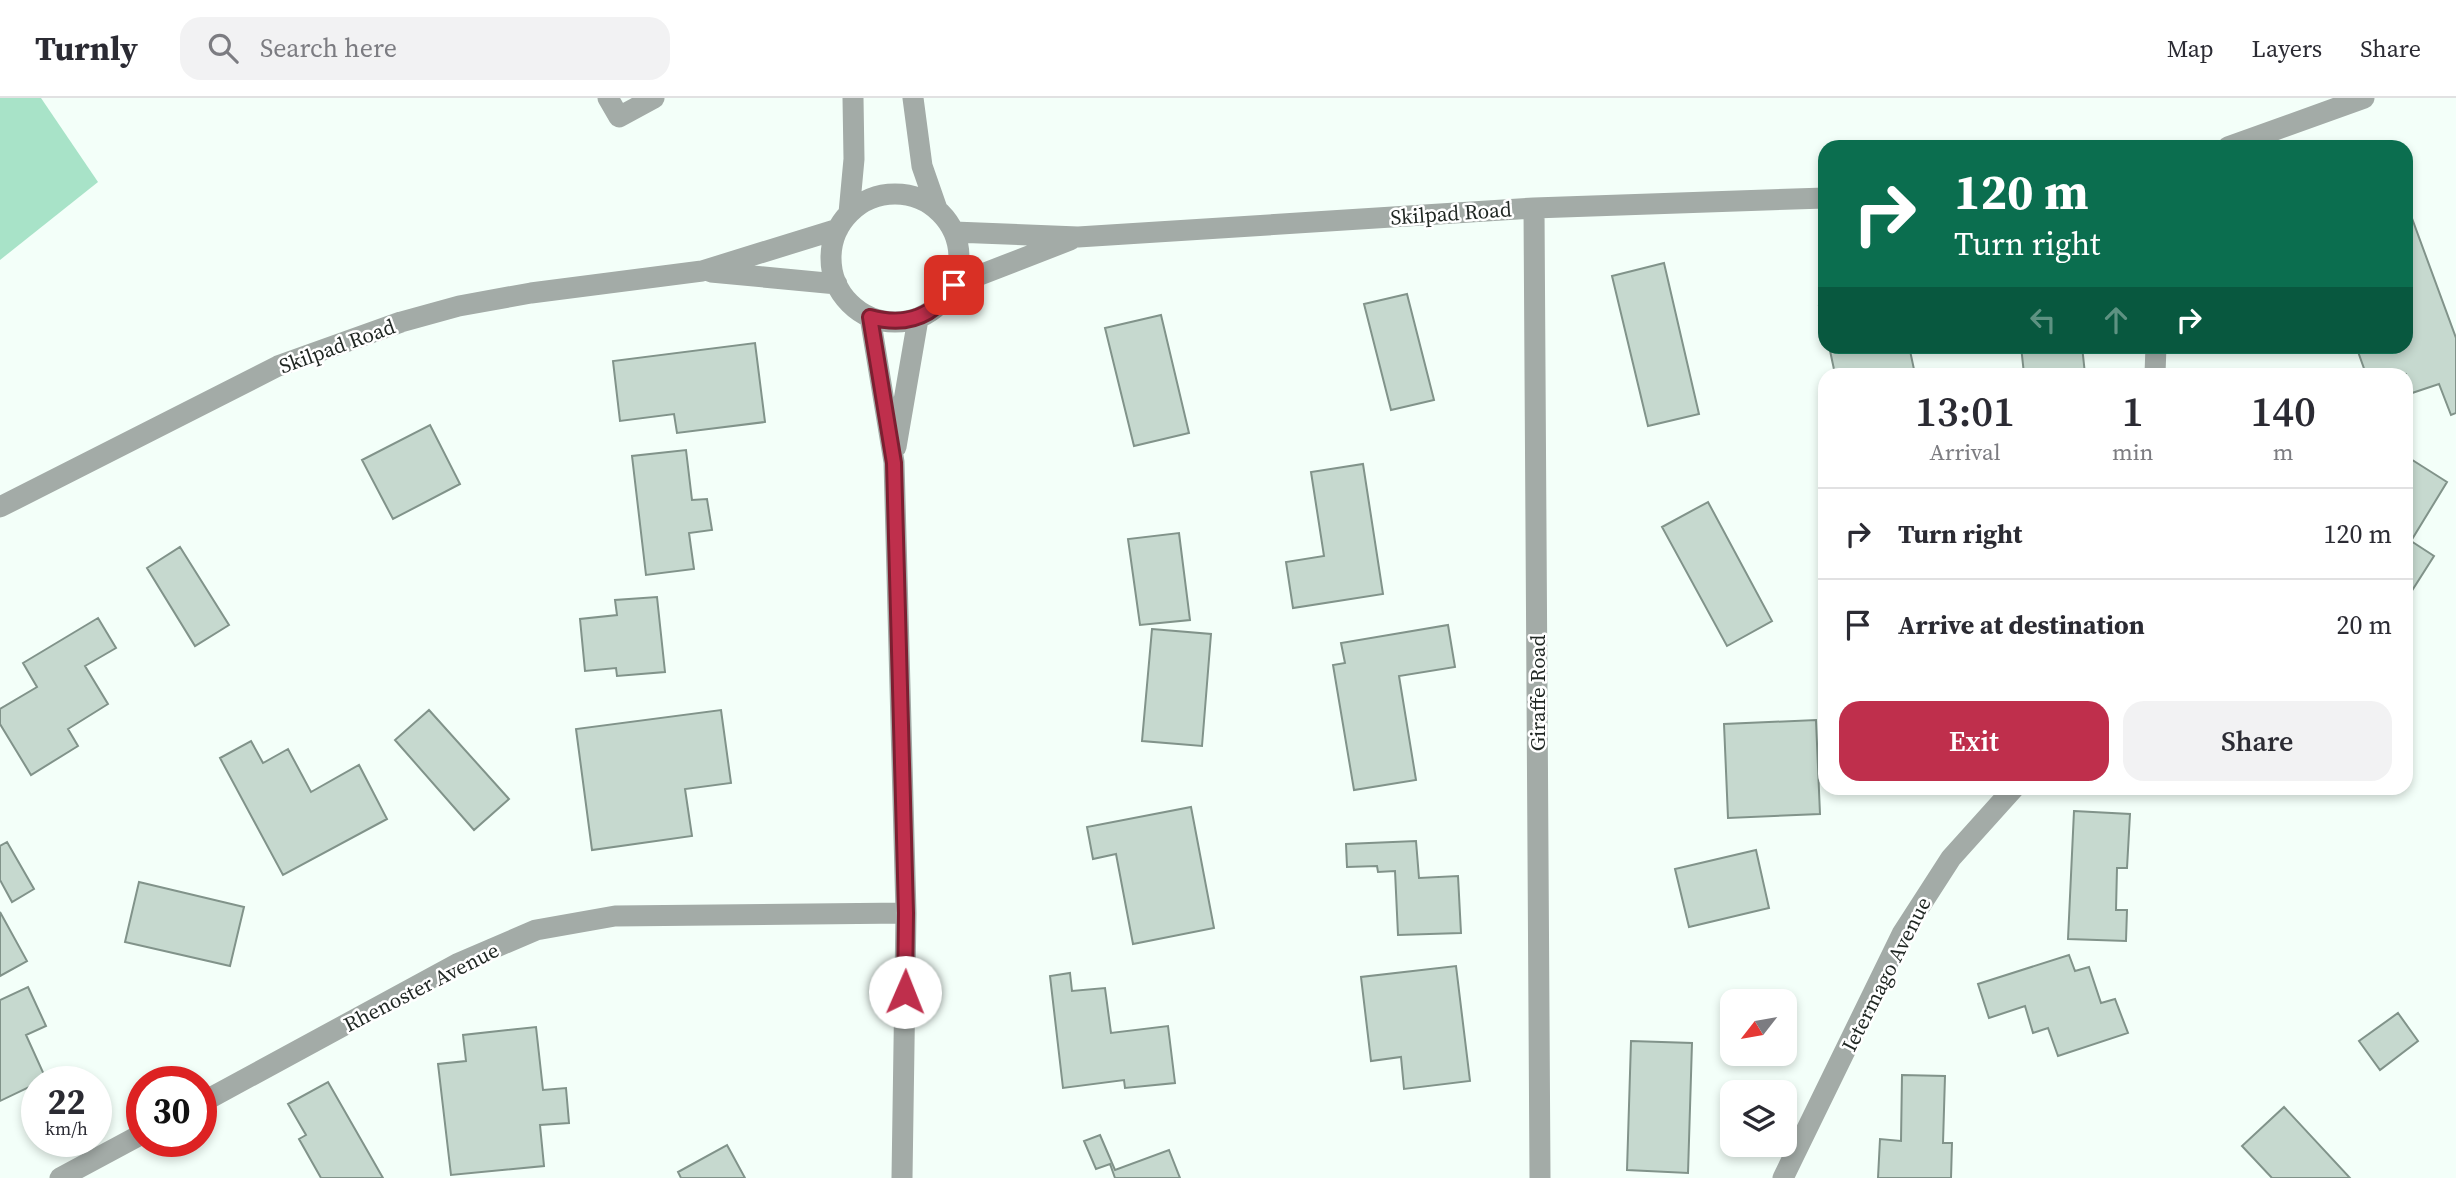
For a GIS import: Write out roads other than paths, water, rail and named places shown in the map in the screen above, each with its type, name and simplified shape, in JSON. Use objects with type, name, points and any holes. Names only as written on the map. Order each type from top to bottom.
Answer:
[{"type":"street","points":[[608,98],[620,117],[654,98]]},
{"type":"street","points":[[853,98],[854,159],[844,221],[832,247],[832,266],[837,285],[856,309],[870,317],[902,323],[918,319],[945,300],[954,285],[959,258],[954,232],[937,209],[922,166],[913,98]]},
{"type":"street","points":[[2247,140],[2364,98]]},
{"type":"street","points":[[844,221],[865,201],[883,195],[921,199],[937,209]]},
{"type":"street","name":"Skilpad Road","points":[[954,232],[1078,237],[1534,208],[1818,198]]},
{"type":"street","name":"Giraffe Road","points":[[1534,208],[1540,1178]]},
{"type":"street","name":"Skilpad Road","points":[[0,507],[278,366],[361,335],[483,301],[702,271],[844,221]]},
{"type":"street","name":"Skilpad Road","points":[[954,285],[1078,237]]},
{"type":"street","name":"Skilpad Road","points":[[702,271],[837,285]]},
{"type":"street","points":[[870,317],[894,463],[906,913],[902,1178]]},
{"type":"street","points":[[894,463],[918,319]]},
{"type":"street","name":"Ietermago Avenue","points":[[1783,1178],[1902,934],[1951,858],[2008,795]]},
{"type":"street","name":"Rhenoster Avenue","points":[[217,1094],[457,964],[536,930],[615,916],[906,913]]},
{"type":"street","points":[[60,1178],[126,1143]]}]
